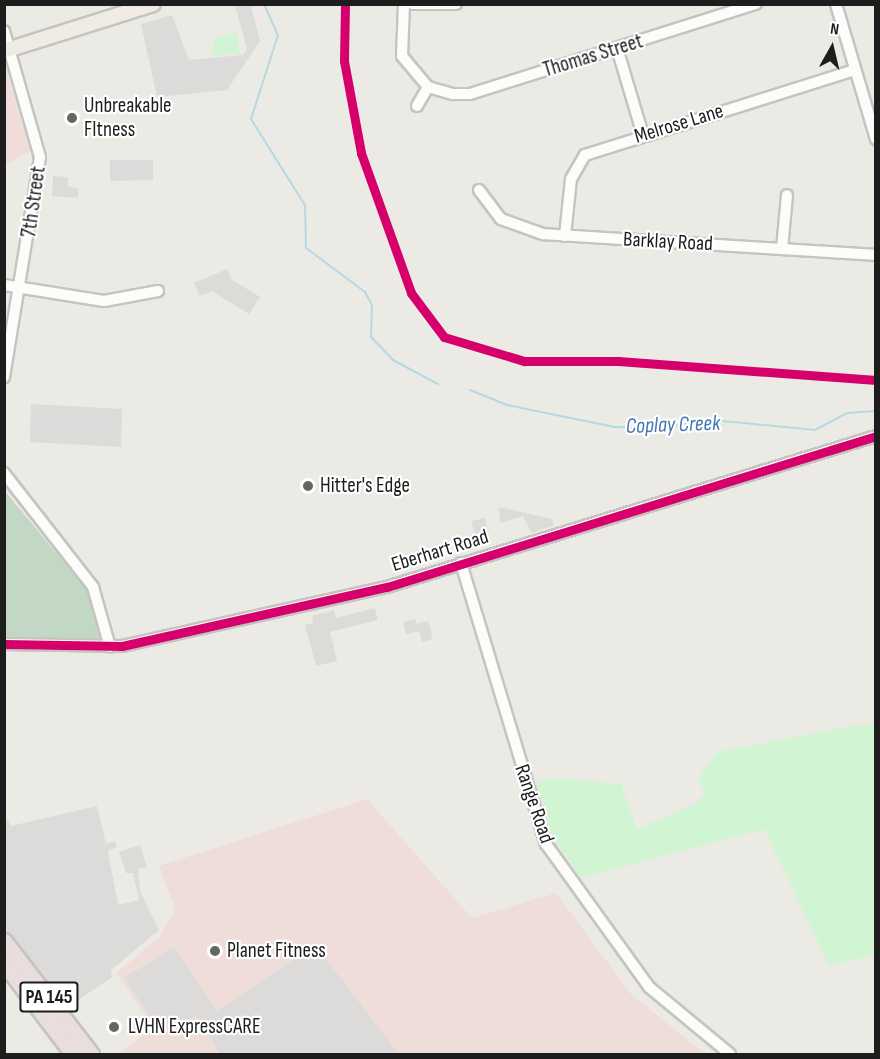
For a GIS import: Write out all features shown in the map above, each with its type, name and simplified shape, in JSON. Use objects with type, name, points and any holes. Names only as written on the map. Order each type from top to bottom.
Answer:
[{"type":"highway","name":"PA 145","points":[[4,941],[91,1054]]},
{"type":"highway","name":"PA 145","points":[[4,963],[73,1054]]},
{"type":"main road","points":[[7,50],[153,4]]},
{"type":"street","points":[[404,4],[402,56],[428,87],[417,106]]},
{"type":"street","points":[[412,4],[456,4]]},
{"type":"street","points":[[836,4],[876,139]]},
{"type":"street","name":"Thomas Street","points":[[428,87],[470,94],[750,5]]},
{"type":"street","name":"7th Street","points":[[4,31],[7,50],[40,157],[4,377]]},
{"type":"street","points":[[617,48],[643,135]]},
{"type":"street","name":"Melrose Lane","points":[[565,236],[571,179],[585,155],[854,70]]},
{"type":"street","name":"Barklay Road","points":[[479,190],[501,219],[543,234],[876,255]]},
{"type":"street","points":[[782,249],[787,195]]},
{"type":"street","points":[[4,285],[104,301],[158,291]]},
{"type":"street","name":"Eberhart Road","points":[[4,644],[110,647],[387,587],[876,436]]},
{"type":"street","points":[[4,473],[93,587],[110,647]]},
{"type":"street","name":"Range Road","points":[[461,563],[546,844],[649,987],[730,1054]]},
{"type":"shaded area","points":[[235,5],[251,5],[260,41],[227,90],[157,97],[141,24],[172,15],[189,60],[243,55],[247,49]]},
{"type":"shaded area","points":[[4,63],[31,151],[5,165],[4,165]]},
{"type":"shaded area","points":[[110,160],[153,160],[153,180],[110,181]]},
{"type":"shaded area","points":[[53,176],[68,177],[68,187],[78,188],[78,198],[52,196]]},
{"type":"shaded area","points":[[227,269],[232,280],[260,297],[249,314],[212,291],[200,296],[194,283]]},
{"type":"shaded area","points":[[31,404],[122,409],[121,447],[30,442]]},
{"type":"shaded area","points":[[499,507],[552,519],[554,525],[532,533],[523,516],[500,523]]},
{"type":"shaded area","points":[[485,518],[490,544],[459,552],[456,543],[476,538],[471,521]]},
{"type":"shaded area","points":[[375,608],[378,620],[330,632],[337,661],[316,666],[305,625],[313,623],[312,616],[334,610],[336,618]]},
{"type":"shaded area","points":[[415,619],[417,624],[428,621],[433,639],[422,642],[419,631],[406,634],[403,622]]},
{"type":"shaded area","points":[[367,799],[472,918],[556,893],[631,994],[705,1054],[118,1054],[153,1027],[116,973],[160,937],[175,909],[159,866]]},
{"type":"shaded area","points":[[97,806],[106,844],[115,841],[117,847],[108,851],[118,905],[139,900],[133,873],[126,873],[119,852],[140,845],[147,867],[138,869],[140,891],[159,930],[111,970],[112,977],[67,1008],[5,930],[4,814],[11,826]]},
{"type":"shaded area","points":[[315,945],[399,1054],[220,1054],[196,1015],[171,1033],[164,1023],[157,1027],[124,978],[174,947],[217,1011]]},
{"type":"green space","points":[[237,32],[239,54],[211,56],[215,37]]},
{"type":"green space","points":[[4,490],[82,584],[95,606],[100,638],[5,638]]},
{"type":"green space","points":[[857,725],[875,725],[875,955],[829,965],[764,829],[581,878],[554,839],[535,783],[555,778],[621,784],[637,829],[696,804],[705,793],[698,779],[717,752]]},
{"type":"waterway","name":"Coplay Creek","points":[[264,4],[278,35],[251,119],[305,205],[306,248],[365,292],[372,305],[371,337],[393,360],[438,384]]},
{"type":"waterway","name":"Coplay Creek","points":[[470,390],[507,405],[615,427],[658,428],[712,420],[815,430],[847,413],[876,411]]},
{"type":"cycle path","points":[[345,4],[344,61],[361,153],[411,293],[444,337],[524,361],[618,361],[876,380]]},
{"type":"cycle path","points":[[4,644],[122,646],[387,587],[876,436]]},
{"type":"place","name":"Unbreakable FItness","points":[[72,118]]},
{"type":"place","name":"Hitter's Edge","points":[[308,486]]},
{"type":"place","name":"Planet Fitness","points":[[215,951]]},
{"type":"place","name":"LVHN ExpressCARE","points":[[114,1027]]}]
